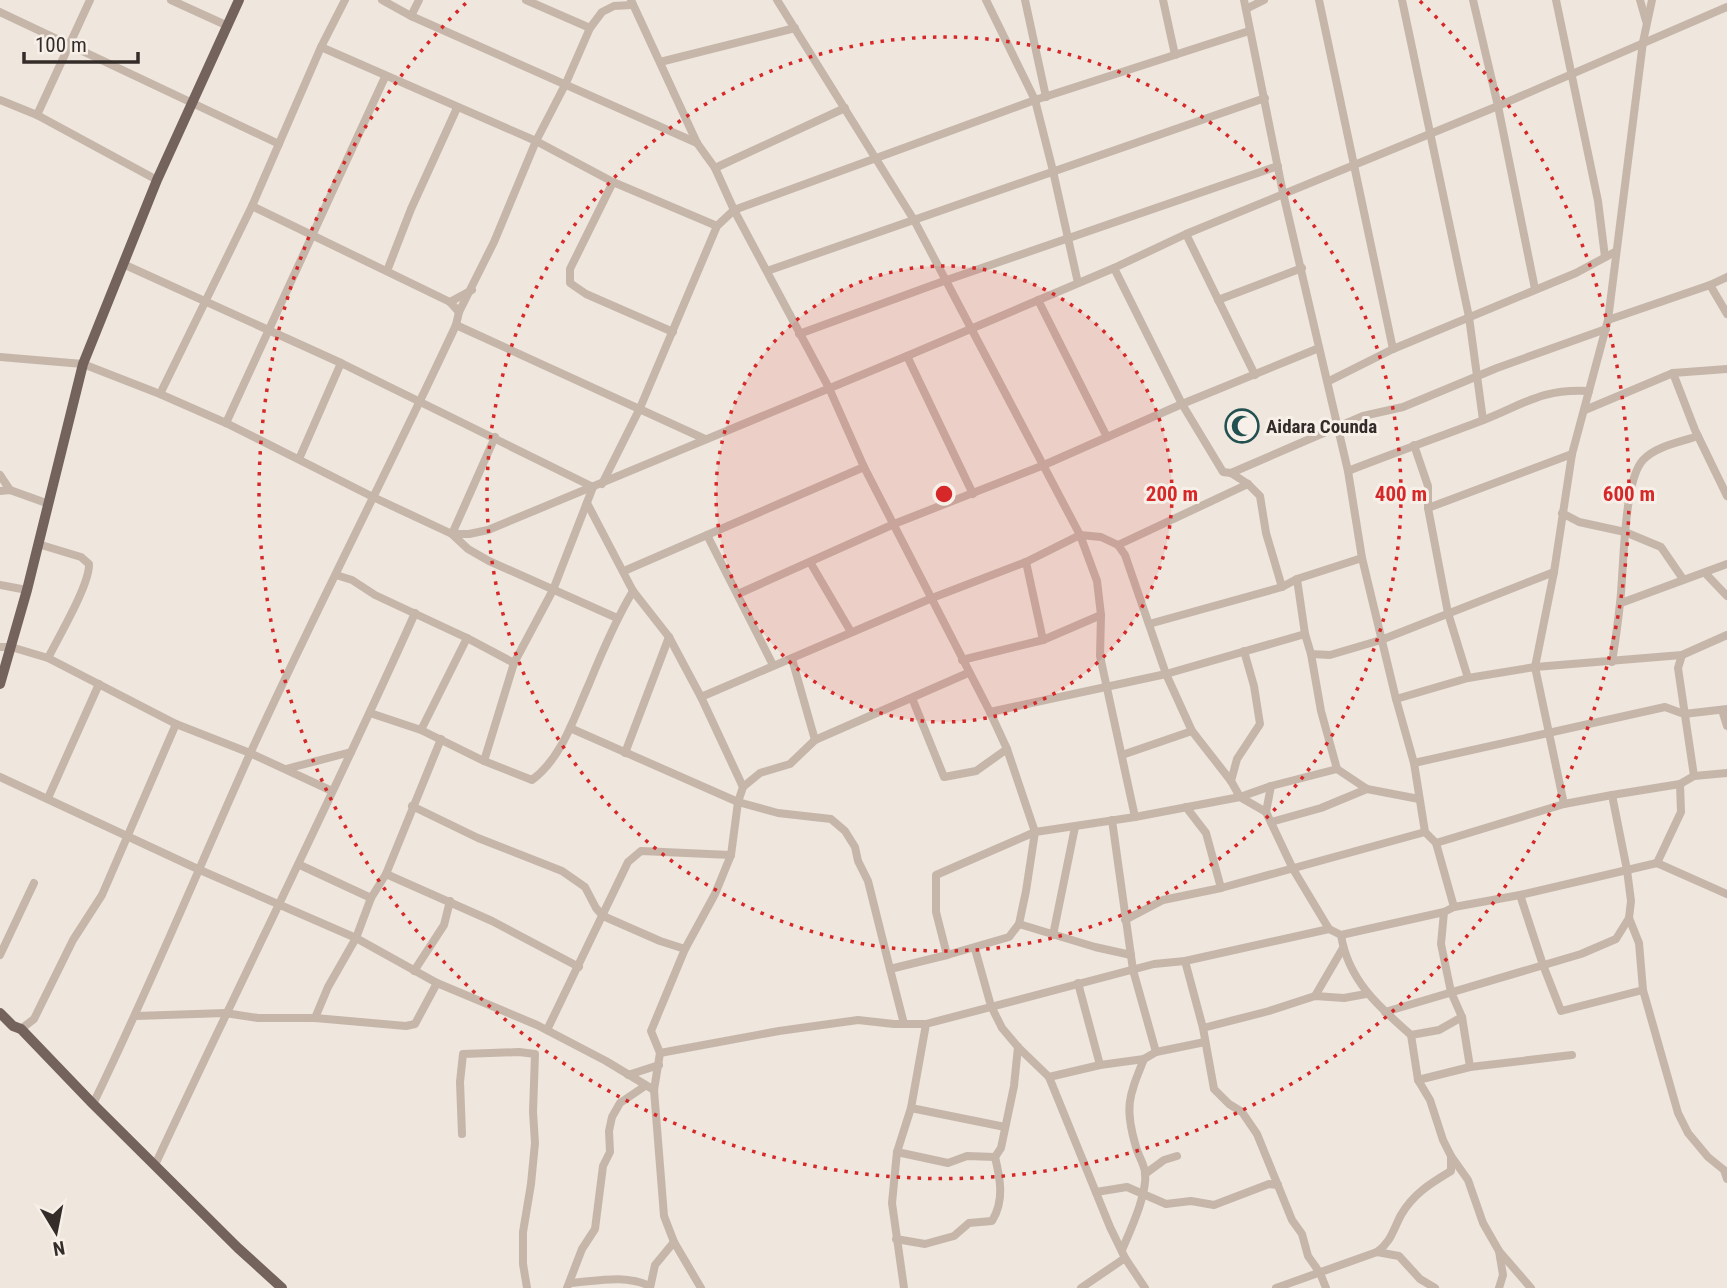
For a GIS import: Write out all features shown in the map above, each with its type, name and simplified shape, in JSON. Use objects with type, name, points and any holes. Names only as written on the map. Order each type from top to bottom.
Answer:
[{"type":"main road","points":[[0,684],[6,647],[27,590],[83,364],[157,180],[239,0]]},
{"type":"main road","points":[[0,1013],[13,1026],[21,1029],[271,1283],[282,1288]]},
{"type":"street","points":[[37,115],[90,0]]},
{"type":"street","points":[[171,0],[228,26]]},
{"type":"street","points":[[160,394],[252,206],[321,47],[345,0]]},
{"type":"street","points":[[382,0],[411,16],[697,143]]},
{"type":"street","points":[[411,16],[419,0]]},
{"type":"street","points":[[526,0],[590,28]]},
{"type":"street","points":[[778,0],[914,220],[1080,535],[1097,580],[1101,615],[1100,656],[1135,817]]},
{"type":"street","points":[[986,0],[1035,100],[1054,171],[1078,283]]},
{"type":"street","points":[[1025,0],[1046,97]]},
{"type":"street","points":[[1163,0],[1175,55]]},
{"type":"street","points":[[1265,0],[1245,4],[1249,32],[1283,193],[1329,381],[1336,427],[1348,471],[1362,558],[1414,763],[1425,832],[1436,843],[1454,906]]},
{"type":"street","points":[[1319,0],[1393,349]]},
{"type":"street","points":[[1402,0],[1469,317],[1483,420]]},
{"type":"street","points":[[1473,0],[1535,289]]},
{"type":"street","points":[[1556,0],[1598,201],[1605,257]]},
{"type":"street","points":[[1640,0],[1647,24]]},
{"type":"street","points":[[1564,804],[1535,667],[1572,454],[1608,320],[1643,42],[1652,0]]},
{"type":"street","points":[[93,1104],[136,1016],[250,754],[420,402],[536,141],[590,28],[602,12],[631,2],[697,143],[715,168],[734,211],[829,388],[864,467],[990,712],[1007,749],[1035,832],[1019,924],[1009,937],[947,956],[890,969]]},
{"type":"street","points":[[453,534],[488,530],[597,486],[1114,268],[1186,234],[1497,106],[1727,7]]},
{"type":"street","points":[[0,12],[279,144]]},
{"type":"street","points":[[660,62],[795,28]]},
{"type":"street","points":[[484,761],[514,663],[553,590],[587,503],[640,408],[717,226],[734,211],[877,157],[1035,100],[1249,32]]},
{"type":"street","points":[[321,47],[536,141],[613,182],[717,226]]},
{"type":"street","points":[[226,423],[385,77]]},
{"type":"street","points":[[767,271],[1265,98]]},
{"type":"street","points":[[0,100],[37,115],[157,180]]},
{"type":"street","points":[[387,271],[411,209],[457,108]]},
{"type":"street","points":[[715,168],[845,108]]},
{"type":"street","points":[[799,334],[1278,166]]},
{"type":"street","points":[[613,182],[570,269],[570,283],[586,294],[673,332]]},
{"type":"street","points":[[252,206],[450,302],[459,312]]},
{"type":"street","points":[[1186,234],[1255,375]]},
{"type":"street","points":[[1329,381],[1393,349],[1576,273],[1615,252]]},
{"type":"street","points":[[123,264],[341,363],[597,486]]},
{"type":"street","points":[[1114,268],[1182,404],[1223,472],[1248,484],[1260,496],[1266,533],[1282,587]]},
{"type":"street","points":[[1218,300],[1302,268]]},
{"type":"street","points":[[1608,320],[1727,277]]},
{"type":"street","points":[[1710,285],[1727,314]]},
{"type":"street","points":[[450,302],[472,289]]},
{"type":"street","points":[[1038,300],[1107,436]]},
{"type":"street","points":[[456,325],[705,439]]},
{"type":"street","points":[[1231,474],[1363,416],[1403,407],[1527,356],[1606,329]]},
{"type":"street","points":[[738,594],[894,524],[1044,465],[1182,404],[1319,348]]},
{"type":"street","points":[[908,356],[973,494]]},
{"type":"street","points":[[0,357],[83,364],[160,394],[226,423],[453,534],[468,549],[489,561],[617,618]]},
{"type":"street","points":[[299,459],[341,363]]},
{"type":"street","points":[[1585,410],[1673,373],[1727,369]]},
{"type":"street","points":[[1673,373],[1698,436],[1727,496]]},
{"type":"street","points":[[1348,471],[1553,391],[1589,391]]},
{"type":"street","points":[[1612,662],[1625,532],[1636,472],[1644,459],[1660,449],[1698,436]]},
{"type":"street","points":[[453,534],[495,437]]},
{"type":"street","points":[[1414,445],[1428,486],[1428,508],[1448,613],[1468,678]]},
{"type":"street","points":[[1428,508],[1572,454]]},
{"type":"street","points":[[624,571],[864,467]]},
{"type":"street","points":[[0,475],[10,490]]},
{"type":"street","points":[[1118,545],[1248,484]]},
{"type":"street","points":[[0,491],[10,490],[49,504]]},
{"type":"street","points":[[587,503],[633,591],[669,637],[701,697],[743,787]]},
{"type":"street","points":[[1562,513],[1579,522],[1625,532],[1661,547],[1683,579]]},
{"type":"street","points":[[707,535],[773,665]]},
{"type":"street","points":[[701,697],[932,598],[1026,562],[1080,535],[1101,537],[1118,545],[1125,555],[1166,674],[1192,731],[1231,781],[1240,797],[1266,813],[1293,869],[1329,929],[1341,935],[1444,912],[1454,906],[1520,895],[1657,863],[1727,894]]},
{"type":"street","points":[[38,544],[81,557],[89,564],[90,571],[48,658]]},
{"type":"street","points":[[1149,624],[1282,587],[1297,579],[1362,558]]},
{"type":"street","points":[[810,562],[851,632]]},
{"type":"street","points":[[1026,562],[1043,640]]},
{"type":"street","points":[[1620,603],[1683,579],[1706,574],[1727,564]]},
{"type":"street","points":[[1311,654],[1330,655],[1381,640],[1553,572]]},
{"type":"street","points":[[1706,574],[1727,596]]},
{"type":"street","points":[[336,575],[352,580],[374,595],[514,663]]},
{"type":"street","points":[[1297,579],[1321,711],[1337,769],[1367,789],[1419,799]]},
{"type":"street","points":[[0,585],[27,590]]},
{"type":"street","points":[[370,713],[421,730],[484,761],[532,780],[543,772],[554,757],[570,727],[617,618],[633,591]]},
{"type":"street","points":[[155,1165],[225,1013],[300,865],[415,613]]},
{"type":"street","points":[[962,660],[1043,640],[1101,615]]},
{"type":"street","points":[[990,712],[1166,674],[1305,634]]},
{"type":"street","points":[[1396,699],[1468,678],[1535,667],[1682,655],[1727,635]]},
{"type":"street","points":[[625,753],[669,637]]},
{"type":"street","points":[[421,730],[467,638]]},
{"type":"street","points":[[6,647],[48,658],[176,724],[332,790]]},
{"type":"street","points":[[1231,781],[1237,759],[1260,724],[1254,686],[1244,652]]},
{"type":"street","points":[[1682,655],[1678,668],[1694,776]]},
{"type":"street","points":[[792,659],[815,740]]},
{"type":"street","points":[[701,1288],[674,1242],[664,1216],[654,1090],[660,1053],[651,1031],[685,949],[715,894],[731,855],[738,802],[743,787],[760,773],[789,764],[815,740],[968,673]]},
{"type":"street","points":[[48,798],[99,684]]},
{"type":"street","points":[[912,698],[944,777],[976,771],[1007,749]]},
{"type":"street","points":[[1414,763],[1665,707],[1684,714],[1724,709],[1727,726]]},
{"type":"street","points":[[21,1029],[34,1019],[73,940],[102,895],[176,724]]},
{"type":"street","points":[[570,727],[738,802],[778,813],[831,820],[845,831],[855,847],[858,861],[868,881],[904,1024]]},
{"type":"street","points":[[1122,755],[1192,731]]},
{"type":"street","points":[[315,1018],[328,987],[356,938],[371,898],[386,874],[441,739]]},
{"type":"street","points":[[286,769],[351,752]]},
{"type":"street","points":[[947,956],[936,912],[936,875],[1035,832],[1240,797],[1337,769]]},
{"type":"street","points":[[1436,843],[1564,804],[1680,783],[1694,776],[1727,773]]},
{"type":"street","points":[[0,777],[200,870],[356,938],[438,983],[547,1030],[654,1090]]},
{"type":"street","points":[[1657,863],[1681,812],[1680,783]]},
{"type":"street","points":[[1266,813],[1271,786]]},
{"type":"street","points":[[1270,822],[1321,808],[1367,789]]},
{"type":"street","points":[[1385,1012],[1581,954],[1615,939],[1629,918],[1631,901],[1612,795]]},
{"type":"street","points":[[412,806],[478,838],[562,871],[585,887],[603,916],[685,949]]},
{"type":"street","points":[[1186,807],[1206,834],[1221,888]]},
{"type":"street","points":[[1112,820],[1133,970],[1156,1052]]},
{"type":"street","points":[[1053,935],[1075,827]]},
{"type":"street","points":[[1125,920],[1163,900],[1221,888],[1425,832]]},
{"type":"street","points":[[547,1030],[628,862],[641,851],[731,855]]},
{"type":"street","points":[[300,865],[371,898]]},
{"type":"street","points":[[386,874],[450,901],[579,967]]},
{"type":"street","points":[[0,955],[34,883]]},
{"type":"street","points":[[1520,895],[1562,1012],[1643,990]]},
{"type":"street","points":[[414,971],[444,925],[450,901]]},
{"type":"street","points":[[1444,912],[1441,944],[1451,992],[1462,1017],[1470,1067]]},
{"type":"street","points":[[1629,918],[1639,943],[1643,990],[1678,1113],[1688,1133],[1707,1157],[1724,1170],[1727,1179]]},
{"type":"street","points":[[1019,924],[1131,955]]},
{"type":"street","points":[[660,1053],[779,1031],[858,1020],[926,1024],[1154,964],[1185,961],[1329,929]]},
{"type":"street","points":[[1341,935],[1343,948],[1366,994],[1411,1035],[1418,1080],[1430,1100],[1443,1140],[1468,1180],[1483,1223],[1500,1251],[1531,1288]]},
{"type":"street","points":[[975,948],[991,1006],[1002,1028],[1049,1077],[1110,1227],[1144,1288]]},
{"type":"street","points":[[1315,996],[1343,948]]},
{"type":"street","points":[[1185,961],[1203,1028],[1214,1089],[1242,1112],[1257,1134],[1292,1220],[1302,1234],[1308,1256],[1320,1273],[1326,1288]]},
{"type":"street","points":[[136,1016],[225,1013],[258,1018],[315,1018],[406,1026],[415,1024],[438,983]]},
{"type":"street","points":[[1078,983],[1100,1065]]},
{"type":"street","points":[[1203,1028],[1315,996],[1344,998],[1366,994]]},
{"type":"street","points":[[1411,1035],[1438,1030],[1462,1017]]},
{"type":"street","points":[[904,1288],[892,1203],[897,1152],[911,1108],[926,1024]]},
{"type":"street","points":[[1049,1077],[1100,1065],[1144,1059],[1156,1052],[1205,1042]]},
{"type":"street","points":[[897,1239],[925,1244],[954,1236],[969,1223],[992,1221],[998,1212],[1001,1185],[995,1157],[1000,1148],[1014,1086],[1018,1047]]},
{"type":"street","points":[[461,1134],[460,1082],[463,1055],[479,1052],[535,1054],[535,1143],[523,1232],[523,1264],[527,1288]]},
{"type":"street","points":[[1418,1080],[1470,1067],[1572,1055]]},
{"type":"street","points":[[1081,1288],[1124,1254],[1142,1193],[1145,1174],[1128,1115],[1130,1094],[1144,1059]]},
{"type":"street","points":[[628,1075],[659,1065]]},
{"type":"street","points":[[645,1086],[620,1103],[612,1117],[609,1131],[610,1152],[603,1166],[597,1195],[595,1229],[582,1249],[569,1286],[624,1278],[635,1279],[650,1287],[655,1265],[674,1242]]},
{"type":"street","points":[[911,1108],[1005,1127]]},
{"type":"street","points":[[897,1152],[948,1163],[967,1156],[995,1157]]},
{"type":"street","points":[[1145,1174],[1164,1160],[1177,1156]]},
{"type":"street","points":[[1276,1288],[1377,1252],[1388,1244],[1402,1214],[1422,1188],[1451,1171],[1451,1156]]},
{"type":"street","points":[[1096,1192],[1127,1187],[1166,1204],[1191,1201],[1214,1205],[1269,1184],[1278,1185]]},
{"type":"street","points":[[1499,1288],[1503,1275],[1500,1251]]},
{"type":"street","points":[[1377,1252],[1399,1256],[1420,1279],[1435,1288]]},
{"type":"place","name":"Aidara Counda","points":[[1242,426]]}]
